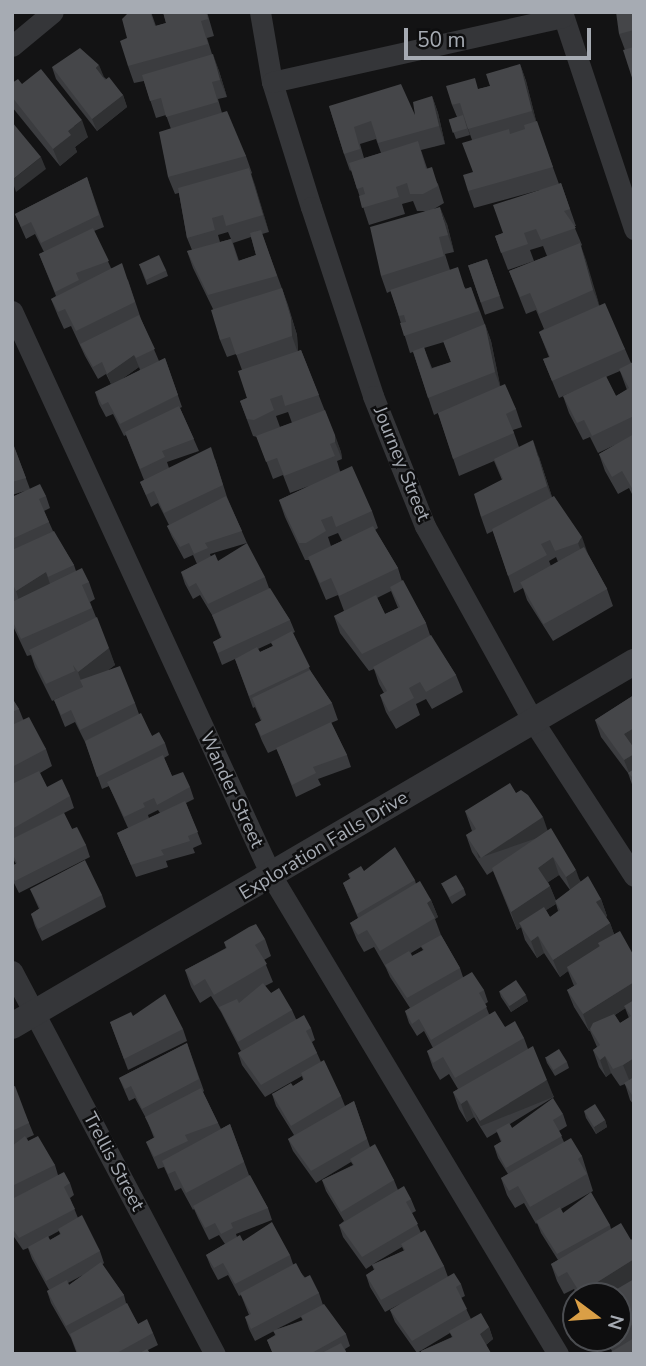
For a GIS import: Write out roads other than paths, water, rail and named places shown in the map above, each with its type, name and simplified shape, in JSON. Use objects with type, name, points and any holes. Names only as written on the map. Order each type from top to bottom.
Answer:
[{"type":"street","points":[[12,46],[53,12]]},
{"type":"street","name":"Journey Street","points":[[260,12],[272,82],[397,457],[454,583],[533,720],[634,876]]},
{"type":"street","points":[[272,82],[563,15],[634,229]]},
{"type":"street","name":"Wander Street","points":[[12,311],[272,877],[558,1354]]},
{"type":"street","name":"Exploration Falls Drive","points":[[24,1021],[634,662]]},
{"type":"street","name":"Trellis Street","points":[[12,971],[24,1021],[215,1354]]}]
